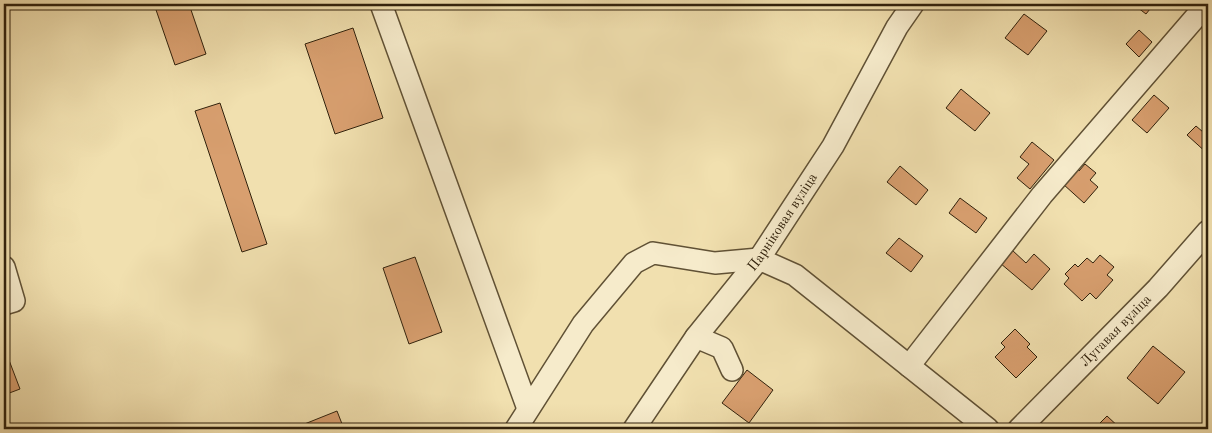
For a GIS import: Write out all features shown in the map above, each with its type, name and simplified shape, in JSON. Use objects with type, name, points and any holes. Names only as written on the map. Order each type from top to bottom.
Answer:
[{"type":"street","points":[[381,4],[528,409]]},
{"type":"street","name":"Парніковая вуліца","points":[[634,429],[696,337],[759,259],[833,146],[897,27],[913,4]]},
{"type":"street","points":[[909,366],[1042,195],[1207,4]]},
{"type":"street","name":"Лугавая вуліца","points":[[1019,429],[1151,295],[1208,230]]},
{"type":"street","points":[[516,429],[583,324],[634,263],[653,253],[715,263],[759,259],[795,274],[988,429]]},
{"type":"street","points":[[4,267],[14,301],[4,304]]},
{"type":"street","points":[[696,337],[722,348],[732,370]]},
{"type":"building","points":[[154,4],[189,4],[206,54],[175,65]]},
{"type":"building","points":[[1133,4],[1154,4],[1146,14]]},
{"type":"building","points":[[1024,14],[1047,31],[1028,55],[1005,38]]},
{"type":"building","points":[[353,28],[383,118],[335,134],[305,44]]},
{"type":"building","points":[[1139,30],[1152,42],[1139,57],[1126,44]]},
{"type":"building","points":[[961,89],[990,113],[975,131],[946,108]]},
{"type":"building","points":[[1154,95],[1169,108],[1147,133],[1132,120]]},
{"type":"building","points":[[220,103],[267,244],[242,252],[195,111]]},
{"type":"building","points":[[1196,126],[1203,132],[1208,127],[1208,154],[1187,135]]},
{"type":"building","points":[[1032,142],[1054,160],[1030,189],[1017,178],[1029,164],[1020,157]]},
{"type":"building","points":[[1085,164],[1096,173],[1090,180],[1098,187],[1084,203],[1063,184],[1077,168],[1079,171]]},
{"type":"building","points":[[900,166],[928,190],[916,205],[887,182]]},
{"type":"building","points":[[960,198],[987,218],[976,233],[949,213]]},
{"type":"building","points":[[899,238],[923,256],[911,272],[886,253]]},
{"type":"building","points":[[1012,250],[1026,263],[1034,254],[1050,269],[1032,290],[1000,263]]},
{"type":"building","points":[[1100,255],[1114,267],[1107,275],[1113,280],[1096,299],[1090,293],[1082,301],[1064,284],[1069,278],[1065,274],[1075,264],[1078,267],[1087,258],[1093,263]]},
{"type":"building","points":[[415,257],[442,332],[409,344],[383,268]]},
{"type":"building","points":[[1208,309],[1208,321],[1202,315]]},
{"type":"building","points":[[1015,329],[1030,344],[1027,347],[1037,357],[1016,378],[995,357],[1005,347],[1001,343]]},
{"type":"building","points":[[1153,346],[1185,372],[1158,404],[1127,378]]},
{"type":"building","points":[[4,347],[20,389],[4,395]]},
{"type":"building","points":[[747,370],[773,390],[749,423],[722,403]]},
{"type":"building","points":[[337,411],[344,429],[304,429],[302,425]]},
{"type":"building","points":[[1107,416],[1121,429],[1094,429]]}]
